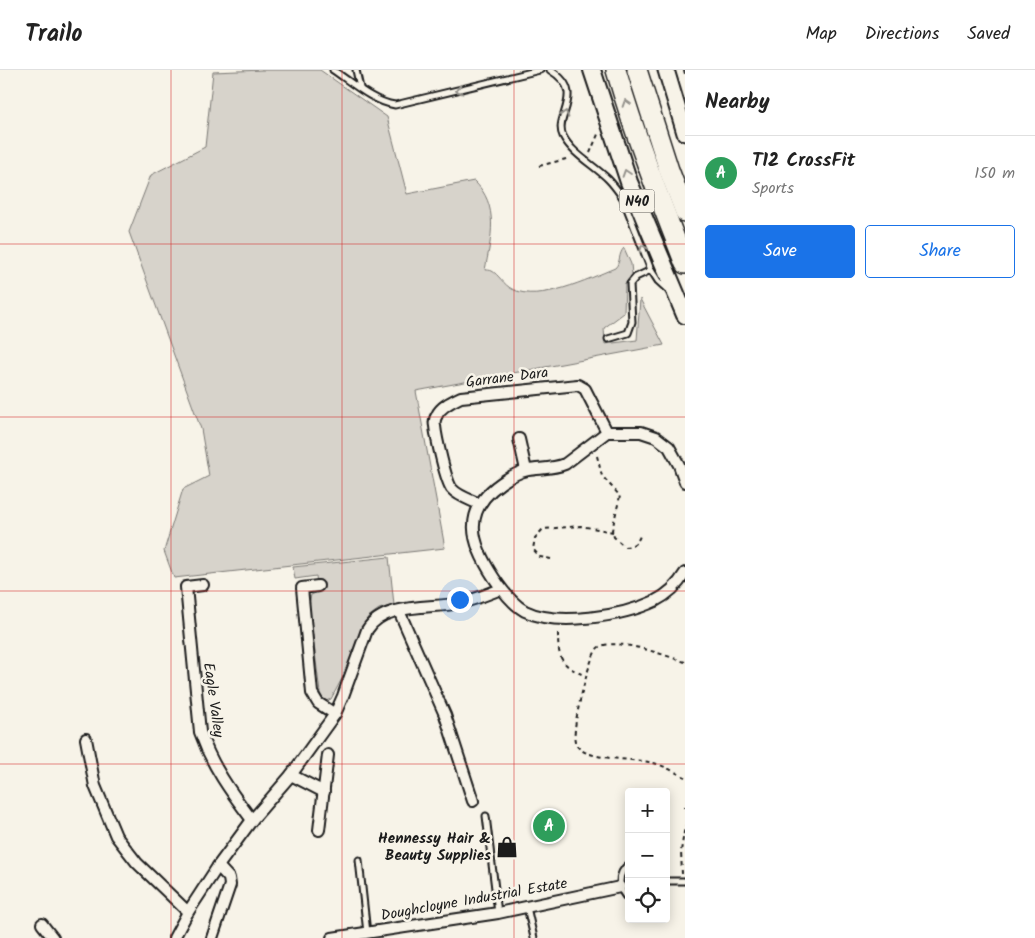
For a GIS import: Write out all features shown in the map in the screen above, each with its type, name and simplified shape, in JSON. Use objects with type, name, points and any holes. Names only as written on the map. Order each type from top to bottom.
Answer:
[{"type":"highway","name":"N40","points":[[616,70],[653,183],[685,264]]},
{"type":"highway","name":"N40","points":[[637,70],[669,170],[685,212]]},
{"type":"main road","name":"N40","points":[[592,70],[629,182],[682,308]]},
{"type":"main road","points":[[666,70],[685,133]]},
{"type":"street","name":"Garrane Dara","points":[[479,504],[456,493],[451,487],[441,453],[434,424],[436,416],[441,409],[450,402],[461,397],[578,385],[585,389],[607,432]]},
{"type":"street","points":[[685,482],[674,454],[663,441],[640,432],[607,432],[565,464],[557,467],[526,470],[500,484],[479,504],[475,515],[475,542],[482,560],[501,589],[516,605],[529,612],[552,618],[575,619],[614,612],[654,601],[672,589],[685,573]]},
{"type":"street","points":[[519,439],[526,470]]},
{"type":"street","name":"Eagle Valley","points":[[203,585],[186,587],[200,732],[206,750],[226,786],[252,820]]},
{"type":"street","points":[[318,586],[302,588],[312,694],[318,703],[335,714]]},
{"type":"street","points":[[174,938],[188,912],[218,866],[252,820],[291,776],[335,714],[367,630],[372,622],[383,615],[399,611],[461,603],[501,589]]},
{"type":"street","points":[[399,611],[445,715],[473,801]]},
{"type":"street","points":[[86,739],[96,786],[116,836],[137,863],[188,912]]},
{"type":"street","points":[[319,830],[328,755]]},
{"type":"street","points":[[291,776],[324,792]]},
{"type":"street","points":[[212,938],[230,885],[229,878],[218,866]]},
{"type":"street","name":"Doughcloyne Industrial Estate","points":[[332,938],[367,933],[387,934],[620,887]]},
{"type":"street","points":[[42,924],[53,938]]},
{"type":"lane","points":[[333,70],[375,98],[395,105],[540,70]]},
{"type":"lane","points":[[356,70],[360,88]]},
{"type":"lane","points":[[550,70],[561,78],[568,94],[567,108],[561,127],[562,135],[577,153],[608,179],[622,198],[651,270],[658,282],[682,308]]},
{"type":"lane","points":[[608,339],[628,333],[632,322],[630,284],[636,277],[651,270]]},
{"type":"lane","points":[[486,816],[498,912]]},
{"type":"lane","points":[[359,860],[367,933]]},
{"type":"lane","points":[[625,868],[621,872],[620,887],[625,896]]},
{"type":"lane","points":[[670,881],[684,881]]},
{"type":"lane","points":[[527,907],[534,938]]},
{"type":"path","points":[[684,70],[685,74]]},
{"type":"path","points":[[539,166],[572,158],[584,168],[600,130]]},
{"type":"path","points":[[597,456],[602,476],[620,496],[613,532],[614,537],[625,547],[632,546],[637,542],[641,533]]},
{"type":"path","points":[[551,559],[540,557],[533,549],[535,538],[543,529],[581,526],[613,532]]},
{"type":"path","points":[[558,633],[559,657],[563,664],[586,677]]},
{"type":"path","points":[[685,662],[645,649],[608,644],[599,647],[594,651],[586,677],[576,720],[575,740],[577,747],[583,751],[613,758],[657,764],[685,777]]},
{"type":"path","points":[[684,881],[681,851],[685,826]]},
{"type":"shaded area","points":[[320,70],[387,117],[407,194],[474,181],[488,201],[492,223],[485,270],[494,272],[512,289],[523,293],[536,293],[564,288],[578,283],[615,268],[624,248],[631,264],[632,274],[625,284],[624,313],[604,328],[605,344],[637,340],[640,299],[664,345],[416,391],[445,548],[174,578],[164,551],[183,489],[209,476],[201,429],[129,232],[151,175],[205,147],[213,72]]},
{"type":"shaded area","points":[[389,557],[394,605],[379,609],[368,617],[345,673],[331,699],[326,701],[320,693],[309,604],[311,595],[318,592],[316,576],[295,579],[293,567]]},
{"type":"place","name":"T12 CrossFit","points":[[549,826]]},
{"type":"place","name":"Hennessy Hair & Beauty Supplies","points":[[507,847]]}]
